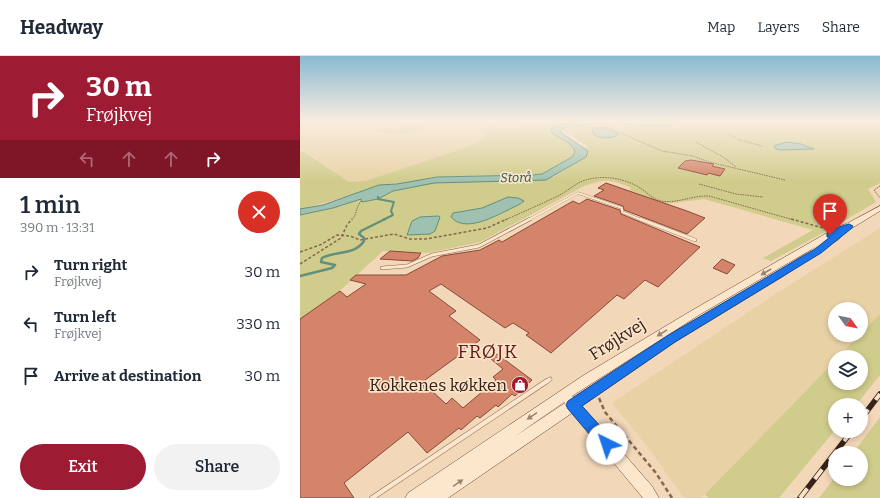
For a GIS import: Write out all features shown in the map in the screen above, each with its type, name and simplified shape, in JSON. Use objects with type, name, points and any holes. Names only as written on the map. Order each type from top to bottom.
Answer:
[{"type":"street","name":"Frøjkvej","points":[[413,498],[569,400],[593,391],[671,339],[818,251],[849,226],[880,208]]},
{"type":"street","name":"Frøjkvej","points":[[435,498],[569,400],[695,313],[842,228],[849,226]]},
{"type":"street","points":[[569,400],[652,498]]},
{"type":"lane","points":[[382,268],[407,266],[432,255],[479,246],[578,193],[622,208],[622,212],[695,240]]},
{"type":"lane","points":[[372,498],[550,379]]},
{"type":"path","points":[[641,142],[672,154],[700,157],[709,162],[785,180]]},
{"type":"path","points":[[696,142],[723,157],[737,168]]},
{"type":"path","points":[[746,142],[762,146]]},
{"type":"path","points":[[300,252],[320,245],[334,236],[343,235],[360,240],[394,234],[410,239],[426,239],[487,228],[560,195],[569,187],[580,182],[612,177],[636,186],[657,200],[670,201],[685,199],[692,196],[708,196],[831,230]]},
{"type":"path","points":[[699,184],[736,194],[763,197]]},
{"type":"path","points":[[880,186],[874,190],[880,198]]},
{"type":"path","points":[[300,264],[334,244],[343,235],[347,226],[355,216],[358,204],[362,200]]},
{"type":"path","points":[[593,391],[599,398],[605,412],[656,473],[672,498]]},
{"type":"shaded area","points":[[300,142],[478,142],[464,148],[367,181],[349,182],[300,147]]},
{"type":"shaded area","points":[[478,142],[566,142],[570,144],[575,152],[572,157],[542,174],[388,184],[322,204],[300,209],[300,152],[303,151],[349,182],[366,181],[464,148]]},
{"type":"shaded area","points":[[580,142],[880,142],[880,183],[868,189],[876,202],[771,261],[763,258],[813,230],[704,199],[664,204],[630,190],[630,187],[623,184],[612,181],[598,182],[584,186],[480,242],[428,253],[383,251],[333,297],[300,320],[300,215],[333,208],[361,199],[363,202],[378,199],[393,191],[434,183],[554,177],[586,157],[588,151],[585,148],[587,146]]},
{"type":"shaded area","points":[[880,228],[880,314],[868,327],[868,302],[828,302],[828,342],[853,342],[845,350],[828,350],[828,368],[701,498],[684,498],[650,450],[612,403],[777,293]]},
{"type":"shaded area","points":[[880,314],[880,375],[868,390],[868,350],[845,350],[853,342],[868,342],[868,326]]},
{"type":"shaded area","points":[[828,368],[828,390],[868,390],[862,398],[828,398],[828,438],[779,498],[708,498],[705,494]]},
{"type":"shaded area","points":[[880,417],[880,498],[819,498],[828,486],[868,486],[868,446],[858,446],[864,438],[868,438],[868,433]]},
{"type":"water","name":"Storå","points":[[566,142],[574,142],[588,151],[586,157],[546,180],[434,183],[393,191],[378,199],[362,202],[361,199],[333,208],[300,215],[300,209],[323,205],[379,185],[397,184],[437,177],[542,174],[572,157],[575,152]]},
{"type":"water","points":[[786,142],[801,144],[814,149],[780,150],[776,149],[774,146]]},
{"type":"water","points":[[508,197],[518,198],[524,201],[487,220],[471,224],[457,222],[451,217],[453,213],[482,208]]},
{"type":"water","points":[[420,217],[440,217],[435,231],[430,234],[407,235],[412,221]]},
{"type":"building","points":[[691,160],[714,164],[712,166],[725,169],[720,176],[708,173],[707,175],[678,168],[685,161]]},
{"type":"building","points":[[606,183],[705,218],[687,234],[624,210],[623,206],[594,196],[604,190],[598,188]]},
{"type":"building","points":[[587,199],[620,210],[621,214],[700,247],[658,287],[645,280],[624,299],[617,295],[551,353],[526,335],[529,333],[513,323],[505,328],[441,284],[429,291],[456,311],[449,316],[480,340],[421,383],[430,392],[432,391],[446,404],[452,398],[463,408],[496,380],[493,377],[503,369],[491,359],[497,354],[532,380],[515,396],[512,394],[498,407],[496,405],[480,418],[477,416],[461,430],[459,428],[427,453],[408,432],[344,483],[354,498],[300,498],[300,319],[340,291],[347,297],[366,284],[350,280],[356,275],[406,275],[442,256],[480,250],[499,240],[502,242],[573,201],[579,204]]},
{"type":"building","points":[[390,251],[421,253],[418,258],[412,261],[380,259]]},
{"type":"building","points":[[722,259],[735,265],[727,274],[713,268]]},
{"type":"waterway","points":[[300,276],[332,268],[335,265],[321,262],[322,258],[333,254],[350,251],[360,246],[364,241],[364,238],[359,234],[361,231],[393,215],[391,211],[394,202],[378,199],[378,197]]},
{"type":"railway","points":[[868,410],[880,394]]},
{"type":"railway","points":[[800,498],[847,438]]},
{"type":"place","name":"Kokkenes køkken","points":[[520,385]]},
{"type":"district","name":"FRØJK","points":[[488,351]]},
{"type":"route","points":[[607,444],[573,405],[671,339],[818,251],[846,230],[849,226],[830,235]]}]
